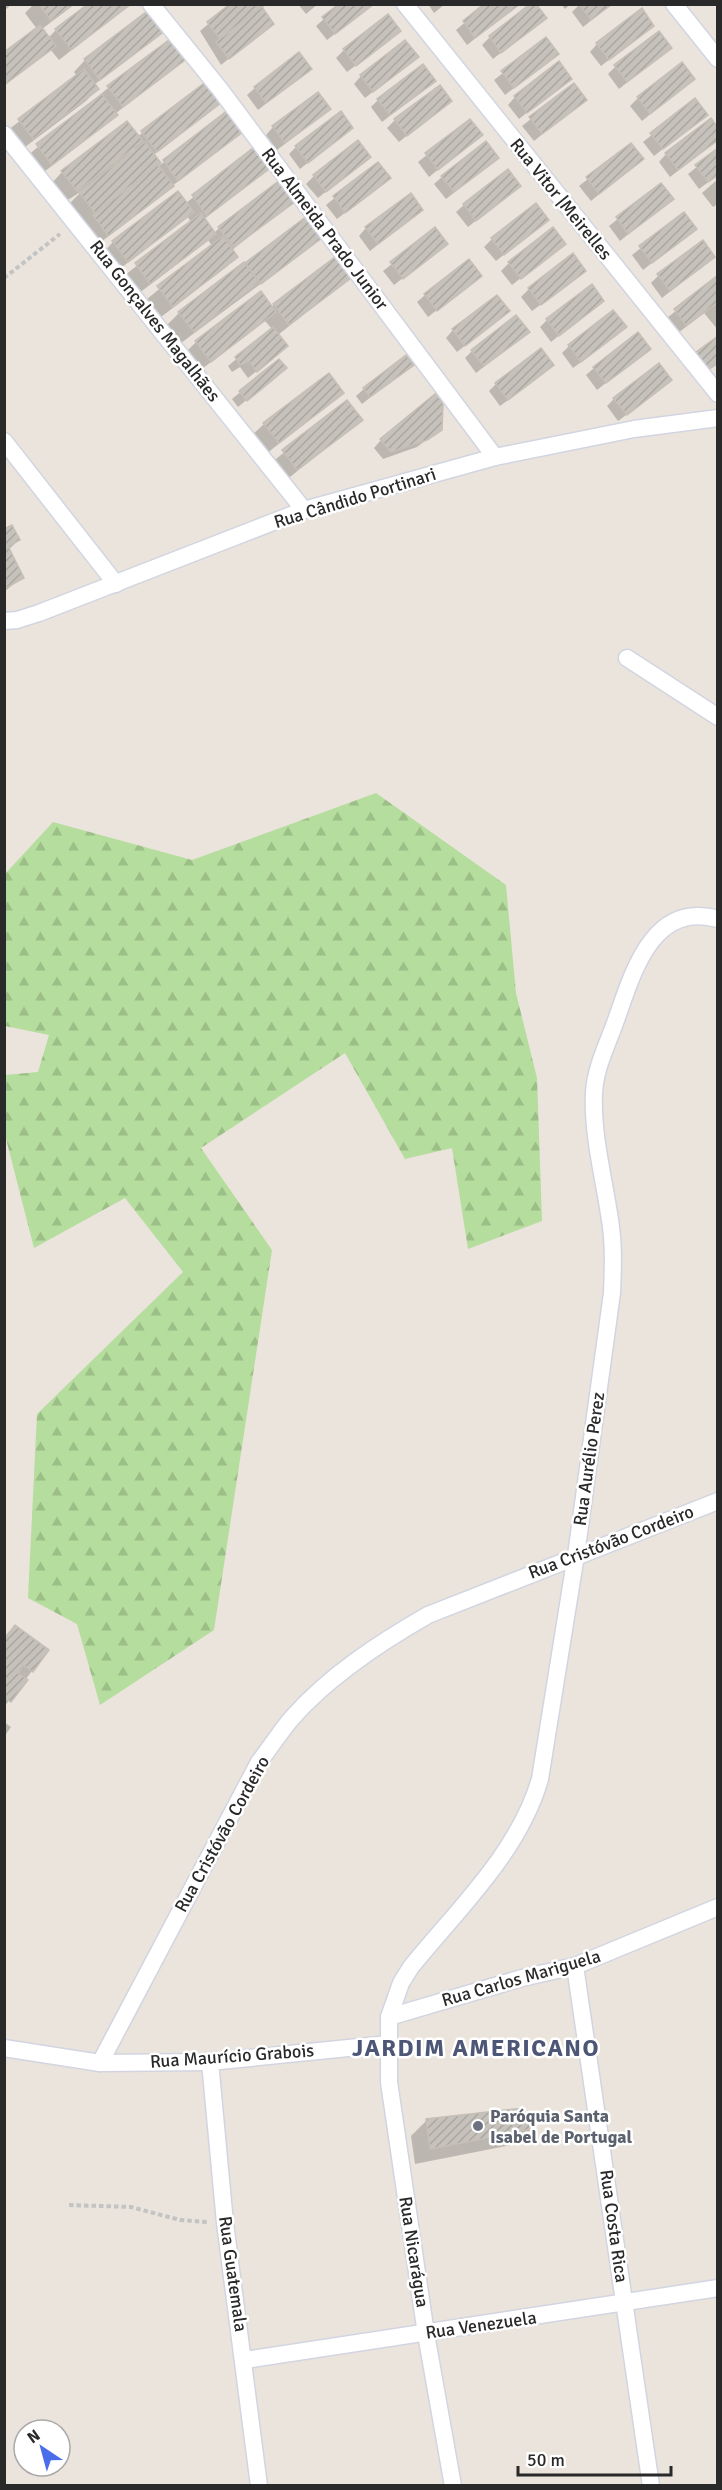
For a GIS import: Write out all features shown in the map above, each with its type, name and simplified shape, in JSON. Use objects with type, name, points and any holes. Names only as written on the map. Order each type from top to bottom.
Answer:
[{"type":"street","name":"Rua Almeida Prado Junior","points":[[151,4],[219,88],[495,457]]},
{"type":"street","name":"Rua Vitor |Meirelles","points":[[405,4],[717,394]]},
{"type":"street","points":[[674,4],[717,59]]},
{"type":"street","name":"Rua Gonçalves Magalhães","points":[[4,134],[76,221],[304,510]]},
{"type":"street","name":"Rua Cândido Portinari","points":[[4,621],[17,620],[39,613],[304,510],[495,457],[634,429],[717,418]]},
{"type":"street","points":[[4,441],[116,584]]},
{"type":"street","points":[[627,658],[717,717]]},
{"type":"street","name":"Rua Aurélio Perez","points":[[389,2016],[401,1983],[411,1967],[504,1854],[522,1827],[533,1804],[540,1779],[576,1555],[612,1293],[614,1254],[594,1120],[597,1072],[636,964],[648,944],[658,933],[683,917],[705,915],[717,919]]},
{"type":"street","name":"Rua Cristóvão Cordeiro","points":[[100,2062],[259,1762],[292,1718],[328,1684],[384,1640],[428,1615],[717,1501]]},
{"type":"street","name":"Rua Carlos Mariguela","points":[[389,2016],[522,1978],[575,1966],[717,1907]]},
{"type":"street","name":"Rua Costa Rica","points":[[575,1966],[651,2486]]},
{"type":"street","name":"Rua Nicarágua","points":[[389,2016],[389,2082],[426,2334],[453,2486]]},
{"type":"street","name":"Rua Maurício Grabois","points":[[4,2048],[100,2062],[210,2062],[388,2044]]},
{"type":"street","name":"Rua Guatemala","points":[[210,2062],[225,2223],[245,2360],[259,2486]]},
{"type":"street","name":"Rua Venezuela","points":[[245,2360],[626,2304],[717,2288]]},
{"type":"path","points":[[4,278],[76,221]]},
{"type":"path","points":[[69,2205],[131,2207],[180,2220],[225,2223]]},
{"type":"green space","points":[[376,793],[506,885],[516,993],[537,1078],[542,1221],[468,1249],[452,1148],[405,1159],[345,1053],[201,1148],[272,1250],[214,1630],[100,1705],[77,1624],[28,1598],[37,1414],[183,1272],[125,1198],[34,1248],[5,1135],[5,1075],[38,1072],[49,1035],[5,1026],[5,874],[53,822],[192,860]]},
{"type":"building","points":[[39,4],[73,4],[51,21]]},
{"type":"building","points":[[88,4],[131,4],[71,50],[55,29]]},
{"type":"building","points":[[230,4],[265,5],[220,39],[207,22]]},
{"type":"building","points":[[339,4],[374,4],[335,34],[322,17]]},
{"type":"building","points":[[484,4],[520,4],[475,38],[463,21]]},
{"type":"building","points":[[530,4],[536,4],[547,18],[501,53],[489,36]]},
{"type":"building","points":[[579,4],[612,4],[591,20]]},
{"type":"building","points":[[262,7],[274,24],[229,59],[216,42]]},
{"type":"building","points":[[642,8],[654,26],[609,60],[596,43]]},
{"type":"building","points":[[150,9],[166,30],[100,80],[84,59]]},
{"type":"building","points":[[388,14],[401,31],[356,66],[343,49]]},
{"type":"building","points":[[40,25],[56,46],[4,85],[4,52]]},
{"type":"building","points":[[659,31],[672,48],[627,82],[614,65]]},
{"type":"building","points":[[173,37],[189,57],[123,107],[107,86]]},
{"type":"building","points":[[546,37],[559,54],[514,88],[501,71]]},
{"type":"building","points":[[405,40],[419,57],[373,92],[360,75]]},
{"type":"building","points":[[299,52],[312,69],[266,103],[254,87]]},
{"type":"building","points":[[559,61],[572,79],[527,113],[514,96]]},
{"type":"building","points":[[682,62],[695,79],[650,114],[637,97]]},
{"type":"building","points":[[423,64],[436,81],[390,115],[377,99]]},
{"type":"building","points":[[84,69],[99,89],[33,139],[18,119]]},
{"type":"building","points":[[207,81],[222,102],[157,152],[141,131]]},
{"type":"building","points":[[574,83],[587,100],[542,134],[529,117]]},
{"type":"building","points":[[440,85],[452,101],[407,136],[394,119]]},
{"type":"building","points":[[318,92],[331,109],[285,143],[272,126]]},
{"type":"building","points":[[102,94],[118,115],[52,165],[36,144]]},
{"type":"building","points":[[695,98],[708,115],[663,149],[650,133]]},
{"type":"building","points":[[228,110],[244,131],[178,181],[163,160]]},
{"type":"building","points":[[341,111],[353,128],[308,163],[295,146]]},
{"type":"building","points":[[711,118],[718,128],[718,140],[678,170],[665,153]]},
{"type":"building","points":[[470,119],[483,135],[438,170],[425,153]]},
{"type":"building","points":[[127,121],[143,141],[77,191],[61,171]]},
{"type":"building","points":[[358,140],[371,157],[326,192],[313,175]]},
{"type":"building","points":[[486,141],[499,158],[454,192],[441,176]]},
{"type":"building","points":[[145,142],[161,163],[95,213],[79,192]]},
{"type":"building","points":[[631,143],[644,159],[599,194],[586,177]]},
{"type":"building","points":[[257,145],[273,166],[207,216],[192,195]]},
{"type":"building","points":[[718,148],[718,175],[708,182],[695,165]]},
{"type":"building","points":[[378,162],[391,178],[345,213],[333,196]]},
{"type":"building","points":[[158,165],[174,186],[108,236],[93,215]]},
{"type":"building","points":[[508,169],[521,186],[476,221],[463,204]]},
{"type":"building","points":[[284,177],[300,198],[234,247],[218,227]]},
{"type":"building","points":[[661,183],[674,199],[628,234],[616,217]]},
{"type":"building","points":[[178,191],[194,212],[128,262],[112,241]]},
{"type":"building","points":[[411,193],[423,210],[378,244],[365,227]]},
{"type":"building","points":[[536,203],[549,220],[504,255],[491,238]]},
{"type":"building","points":[[684,212],[697,229],[652,263],[639,246]]},
{"type":"building","points":[[201,213],[216,234],[150,284],[135,263]]},
{"type":"building","points":[[311,213],[327,234],[261,284],[245,263]]},
{"type":"building","points":[[435,227],[448,244],[403,279],[390,262]]},
{"type":"building","points":[[553,227],[566,244],[521,279],[508,262]]},
{"type":"building","points":[[223,236],[238,257],[173,307],[157,286]]},
{"type":"building","points":[[703,240],[715,257],[670,291],[657,274]]},
{"type":"building","points":[[573,253],[586,271],[541,305],[528,288]]},
{"type":"building","points":[[339,254],[355,275],[289,325],[273,304]]},
{"type":"building","points":[[469,259],[482,276],[437,311],[424,294]]},
{"type":"building","points":[[244,262],[259,282],[194,332],[178,312]]},
{"type":"building","points":[[718,275],[718,302],[686,326],[674,309]]},
{"type":"building","points":[[592,284],[604,301],[559,336],[546,319]]},
{"type":"building","points":[[261,291],[276,312],[211,362],[195,341]]},
{"type":"building","points":[[497,295],[510,311],[465,346],[452,329]]},
{"type":"building","points":[[613,310],[627,327],[581,362],[568,345]]},
{"type":"building","points":[[516,315],[530,332],[484,366],[471,350]]},
{"type":"building","points":[[273,327],[288,346],[257,372],[249,361],[240,365],[235,357]]},
{"type":"building","points":[[638,332],[651,349],[606,383],[593,367]]},
{"type":"building","points":[[718,336],[718,363],[708,370],[695,353]]},
{"type":"building","points":[[541,348],[554,365],[508,400],[495,383]]},
{"type":"building","points":[[406,355],[414,365],[370,397],[363,388]]},
{"type":"building","points":[[279,359],[287,368],[247,401],[239,391]]},
{"type":"building","points":[[659,363],[672,380],[627,415],[613,398]]},
{"type":"building","points":[[329,373],[344,393],[279,443],[263,423]]},
{"type":"building","points":[[436,393],[443,404],[442,430],[427,440],[391,452],[380,439]]},
{"type":"building","points":[[347,400],[363,420],[297,470],[282,450]]},
{"type":"building","points":[[12,525],[20,540],[8,546],[24,578],[4,589],[4,529]]},
{"type":"building","points":[[15,1625],[49,1650],[33,1672],[23,1665],[18,1673],[28,1680],[11,1702],[4,1697],[4,1639]]},
{"type":"building","name":"Paróquia Santa Isabel de Portugal","points":[[524,2108],[528,2122],[533,2129],[430,2149],[426,2119]]},
{"type":"place","name":"Paróquia Santa Isabel de Portugal","points":[[478,2126]]},
{"type":"district","name":"JARDIM AMERICANO","points":[[476,2048]]}]
